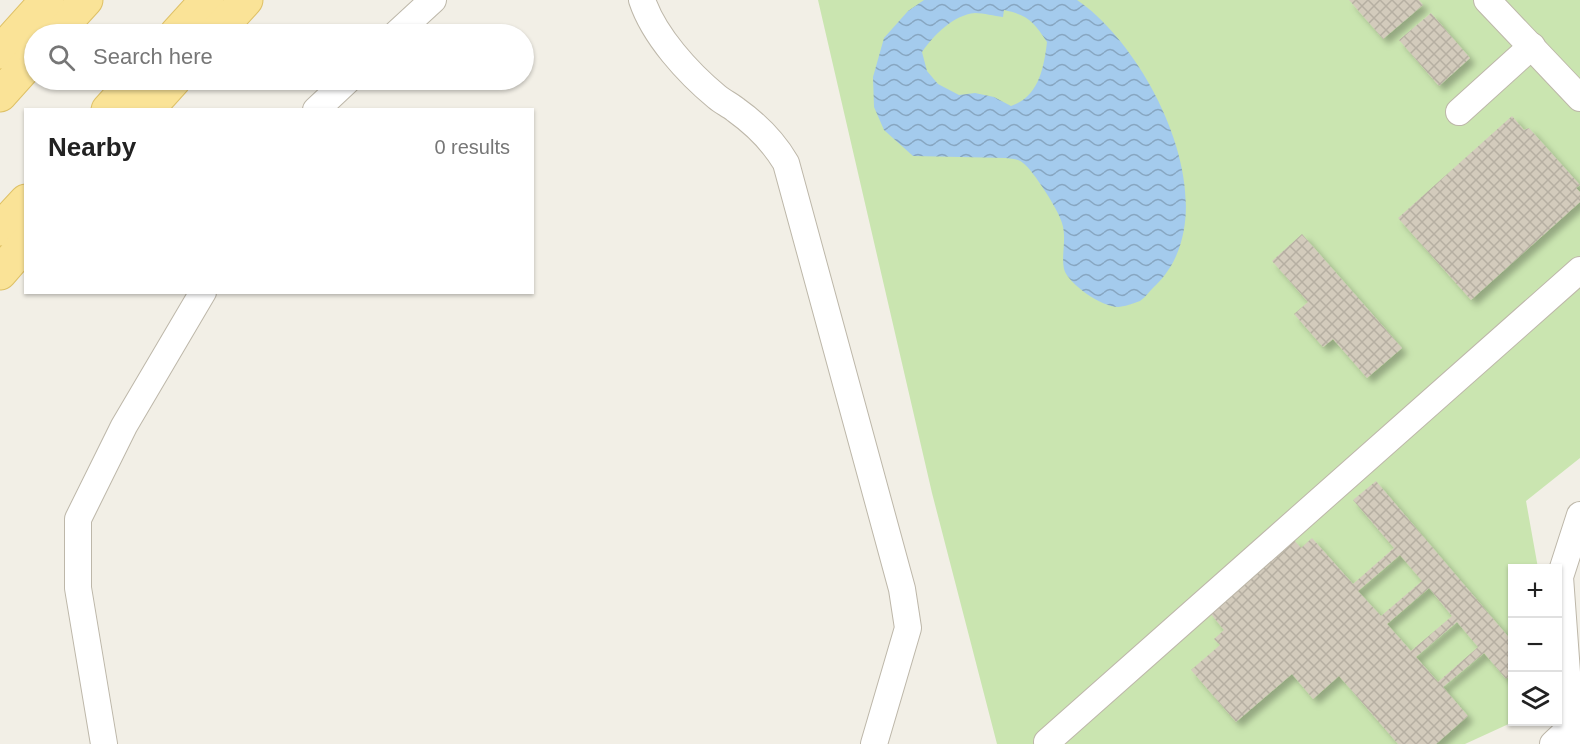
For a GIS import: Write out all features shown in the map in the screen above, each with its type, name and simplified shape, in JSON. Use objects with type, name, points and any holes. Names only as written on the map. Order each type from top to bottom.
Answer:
[{"type":"main road","points":[[25,24],[47,0]]},
{"type":"main road","points":[[64,24],[86,0]]},
{"type":"main road","points":[[185,24],[207,0]]},
{"type":"main road","points":[[224,24],[246,0]]},
{"type":"main road","points":[[0,52],[24,25]]},
{"type":"main road","points":[[0,95],[24,68]]},
{"type":"main road","points":[[110,108],[126,90]]},
{"type":"main road","points":[[149,108],[165,90]]},
{"type":"main road","points":[[0,229],[24,203]]},
{"type":"main road","points":[[0,273],[24,245]]},
{"type":"street","points":[[407,24],[433,0]]},
{"type":"street","points":[[642,0],[657,32],[696,78],[773,141],[786,163],[902,589],[908,628],[874,744]]},
{"type":"street","points":[[1487,0],[1580,98]]},
{"type":"street","points":[[1459,112],[1532,46]]},
{"type":"street","points":[[318,108],[337,90]]},
{"type":"street","points":[[1047,742],[1580,270]]},
{"type":"street","points":[[104,744],[78,588],[78,519],[124,426],[202,294]]},
{"type":"street","points":[[1553,744],[1576,731],[1560,577],[1580,515]]},
{"type":"green space","points":[[818,0],[1580,0],[1580,458],[1526,501],[1537,564],[1508,564],[1508,724],[1465,744],[997,744],[932,493]]},
{"type":"water","points":[[924,0],[1077,0],[1104,23],[1131,55],[1154,92],[1172,133],[1183,175],[1186,216],[1177,254],[1156,285],[1142,299],[1123,306],[1111,306],[1095,299],[1072,281],[1064,269],[1064,235],[1060,217],[1039,182],[1021,162],[1006,158],[913,156],[884,130],[874,107],[873,77],[884,38],[908,11]],"holes":[[[1004,10],[1030,20],[1047,42],[1042,71],[1028,96],[1011,106],[994,97],[975,93],[959,95],[938,84],[927,71],[922,52],[932,39],[959,18],[975,13],[1003,17]]]},
{"type":"building","points":[[1349,0],[1419,0],[1423,5],[1383,39]]},
{"type":"building","points":[[1431,13],[1470,58],[1439,86],[1399,40]]},
{"type":"building","points":[[1512,116],[1524,130],[1529,128],[1580,185],[1576,188],[1580,192],[1580,202],[1471,300],[1398,218]]},
{"type":"building","points":[[1302,234],[1402,348],[1367,378],[1333,339],[1323,347],[1294,314],[1308,302],[1272,261]]},
{"type":"building","points":[[1376,481],[1508,636],[1508,677],[1506,679],[1484,653],[1443,687],[1468,716],[1436,744],[1398,744],[1339,676],[1313,699],[1292,674],[1236,722],[1191,670],[1220,645],[1214,639],[1224,630],[1210,613],[1294,540],[1301,548],[1312,538],[1353,584],[1394,548],[1353,500]],"holes":[[[1400,555],[1422,581],[1381,616],[1358,591]],[[1429,588],[1452,616],[1411,651],[1387,624]],[[1457,622],[1478,647],[1438,682],[1416,657]]]}]
